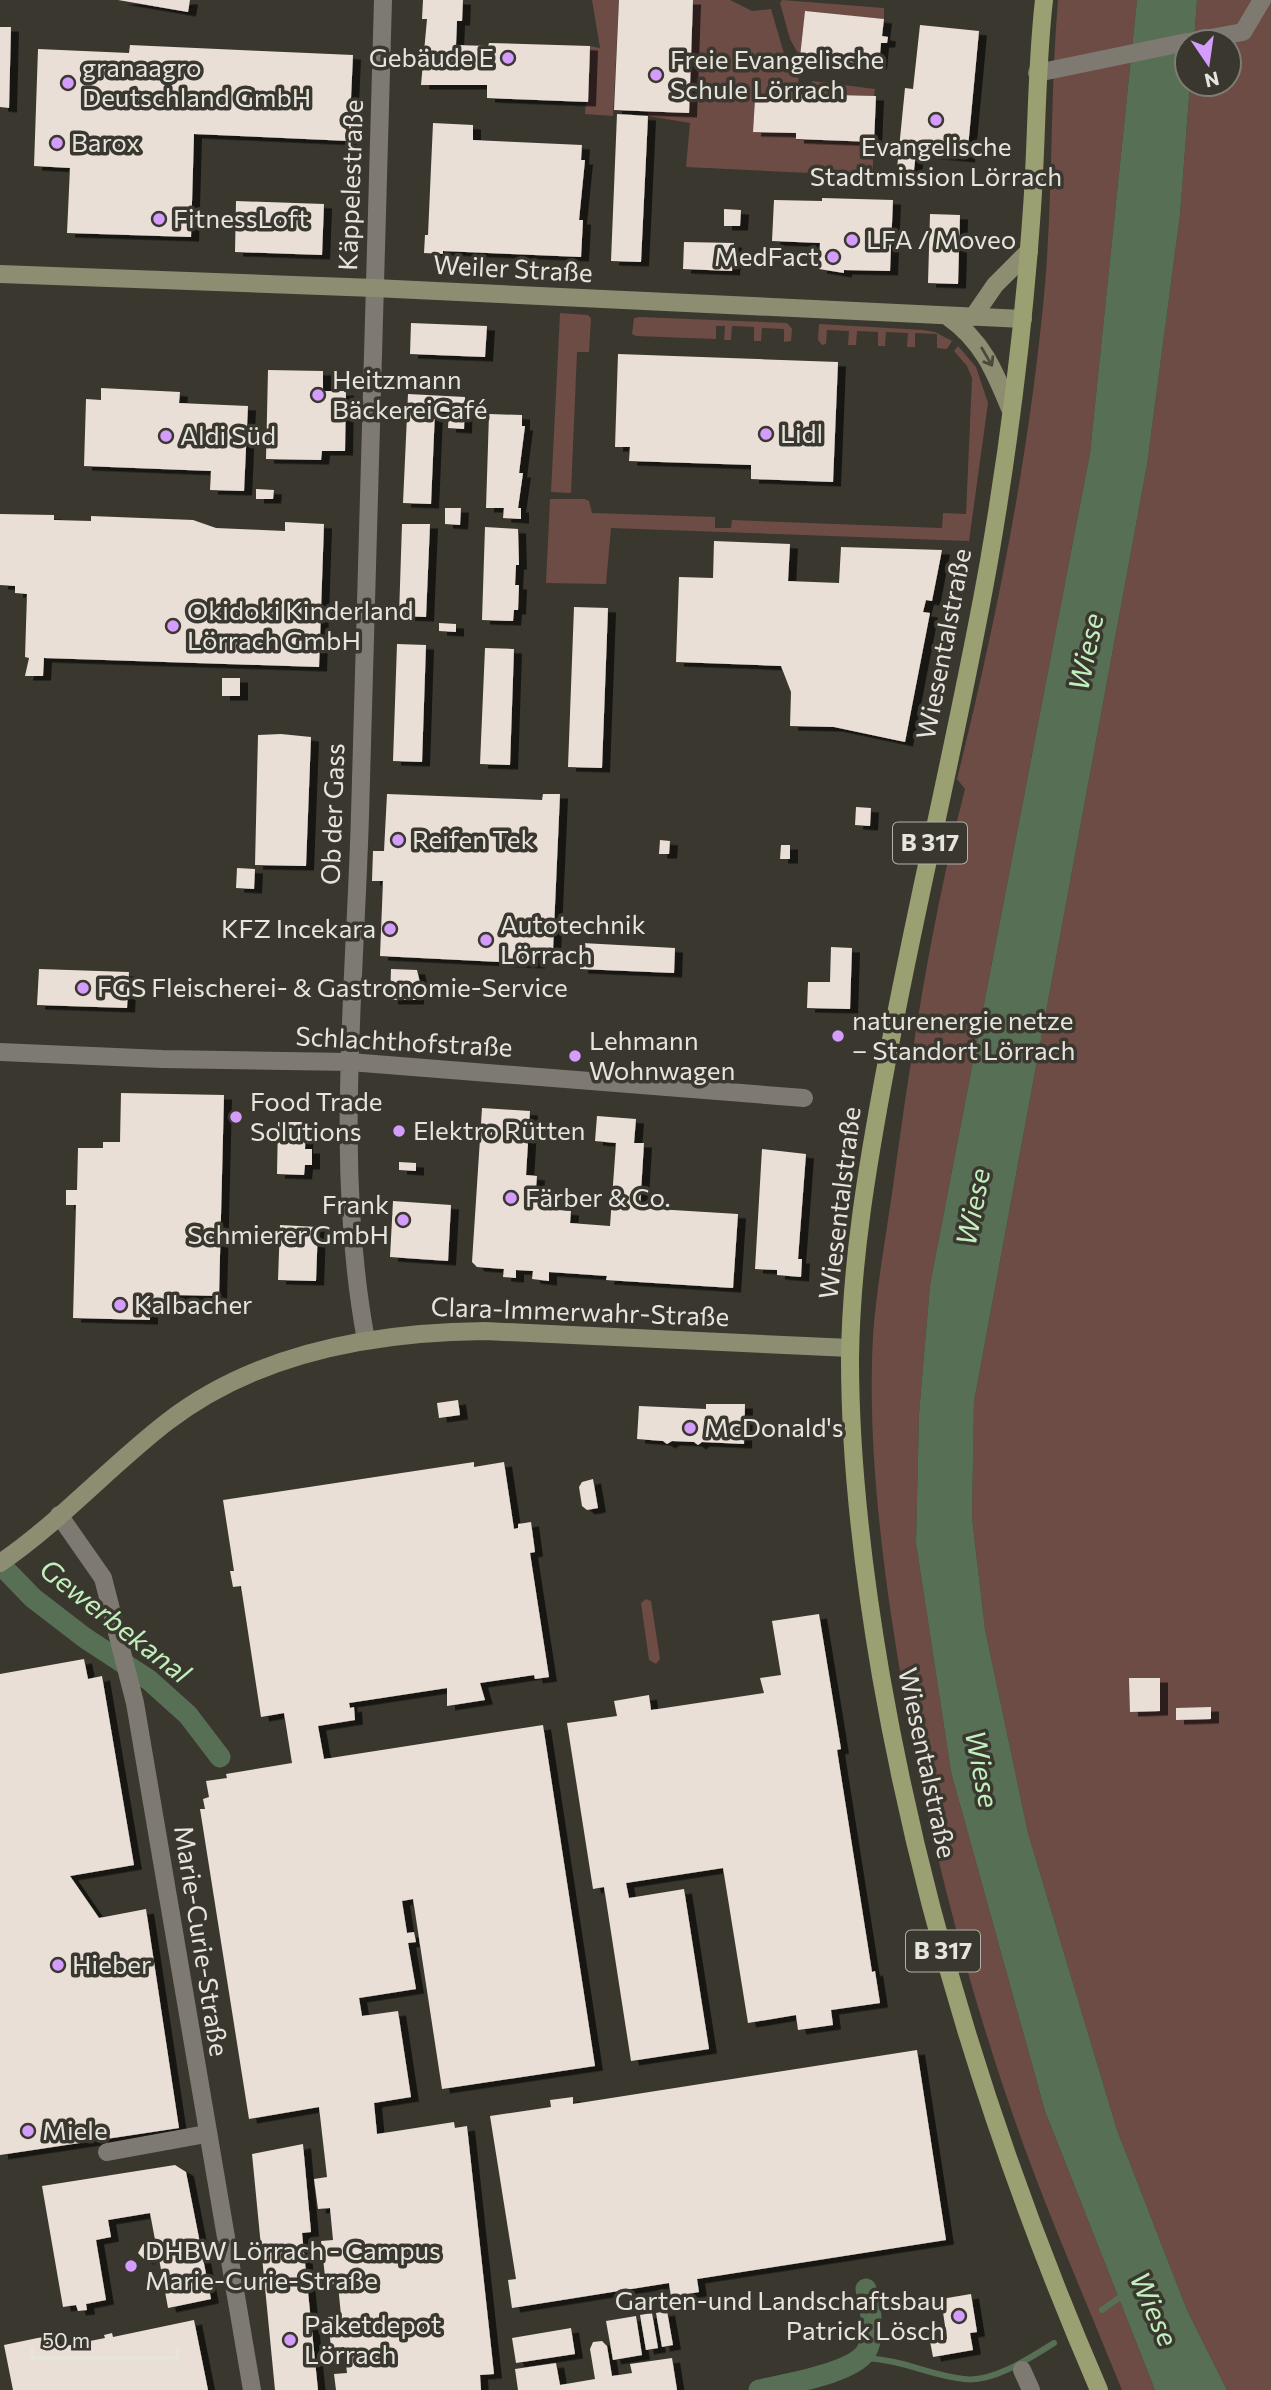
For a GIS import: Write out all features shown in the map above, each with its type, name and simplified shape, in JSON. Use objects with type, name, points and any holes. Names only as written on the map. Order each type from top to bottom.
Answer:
[{"type":"main road","name":"Wiesentalstraße","points":[[1044,0],[1037,73],[1029,251],[1011,411],[989,561],[902,975],[875,1125],[865,1184],[850,1348],[857,1506],[873,1627],[914,1836],[948,1969],[1012,2171],[1099,2390]]},
{"type":"street","name":"Käppelestraße","points":[[373,288],[383,0]]},
{"type":"street","points":[[1243,32],[1262,0]]},
{"type":"street","points":[[1037,73],[1173,45]]},
{"type":"street","points":[[973,317],[995,285],[1029,251]]},
{"type":"street","name":"Weiler Straße","points":[[0,274],[373,288],[1023,319]]},
{"type":"street","name":"Ob der Gass","points":[[366,1340],[351,1192],[350,1062],[360,819],[373,288]]},
{"type":"street","points":[[947,316],[961,326],[986,353],[1011,411]]},
{"type":"street","name":"Schlachthofstraße","points":[[0,1052],[162,1059],[350,1062],[804,1098]]},
{"type":"street","name":"Clara-Immerwahr-Straße","points":[[0,1563],[23,1547],[168,1421],[217,1389],[255,1372],[366,1340],[425,1332],[485,1331],[850,1348]]},
{"type":"street","name":"Marie-Curie-Straße","points":[[59,1515],[103,1578],[135,1703],[206,2134],[253,2390]]},
{"type":"street","points":[[107,2152],[206,2134]]},
{"type":"street","points":[[1022,2370],[1031,2390]]},
{"type":"shaded area","points":[[592,0],[619,0],[613,116],[585,114],[590,46],[600,48]]},
{"type":"shaded area","points":[[693,0],[730,0],[752,11],[771,9],[785,57],[799,71],[797,100],[755,99],[753,131],[796,133],[797,140],[873,142],[873,176],[686,167],[690,123],[648,116],[648,111],[689,113]]},
{"type":"shaded area","points":[[782,0],[884,8],[884,19],[805,12],[800,57],[790,39],[780,3]]},
{"type":"shaded area","points":[[1058,0],[1137,0],[1090,453],[930,1285],[919,1414],[916,1543],[951,1772],[1045,2111],[1155,2390],[1122,2390],[1032,2168],[986,2033],[947,1895],[902,1685],[886,1581],[873,1440],[873,1335],[908,1081],[933,935],[965,789],[957,779],[986,657],[1010,534],[1039,348],[1048,249]]},
{"type":"shaded area","points":[[1197,0],[1271,0],[1271,2390],[1227,2390],[1187,2310],[1117,2130],[1028,1833],[985,1629],[972,1518],[974,1402],[1147,465],[1180,215],[1189,98],[1243,98],[1243,28],[1195,28]]},
{"type":"shaded area","points":[[812,81],[875,89],[874,96],[809,94]]},
{"type":"shaded area","points":[[560,313],[588,315],[591,318],[589,352],[577,352],[571,493],[551,492]]},
{"type":"shaded area","points":[[634,318],[787,323],[792,329],[791,341],[784,342],[784,329],[762,328],[761,341],[754,341],[754,327],[732,326],[731,340],[724,340],[725,326],[716,326],[716,339],[636,336],[632,334]]},
{"type":"shaded area","points":[[819,324],[923,330],[935,332],[952,341],[947,349],[937,348],[937,334],[915,333],[915,347],[907,347],[908,333],[886,332],[885,346],[878,346],[878,332],[857,331],[856,345],[848,345],[849,331],[827,330],[826,344],[822,345],[818,340]]},
{"type":"shaded area","points":[[958,346],[976,367],[988,403],[969,541],[611,528],[606,584],[546,583],[550,499],[585,499],[589,501],[592,513],[715,517],[715,528],[731,528],[732,520],[942,528],[943,513],[966,514],[972,378],[967,366],[954,351]]},
{"type":"shaded area","points":[[646,1599],[651,1601],[660,1659],[656,1664],[649,1660],[641,1603]]},
{"type":"water","name":"Wiese","points":[[1137,0],[1197,0],[1195,28],[1173,28],[1173,98],[1189,98],[1180,215],[1147,465],[974,1402],[972,1518],[985,1629],[1028,1833],[1117,2130],[1187,2310],[1227,2390],[1155,2390],[1045,2111],[951,1772],[916,1543],[919,1414],[930,1285],[1090,453]]},
{"type":"building","points":[[118,0],[190,0],[188,12]]},
{"type":"building","name":"Gebäude E","points":[[423,0],[463,0],[462,21],[457,21],[456,45],[488,46],[489,43],[590,46],[588,102],[487,98],[487,85],[421,85],[427,19],[422,19]]},
{"type":"building","points":[[619,0],[693,0],[689,113],[614,110]]},
{"type":"building","points":[[805,11],[884,19],[882,36],[888,37],[887,43],[881,43],[879,65],[800,57]]},
{"type":"building","name":"Evangelische Stadtmission Lörrach","points":[[920,25],[979,31],[967,158],[916,153],[914,170],[897,169],[905,88],[913,89]]},
{"type":"building","points":[[0,27],[11,27],[9,108],[0,107]]},
{"type":"building","points":[[130,45],[353,55],[349,141],[194,134],[191,237],[67,233],[70,168],[34,166],[38,49],[129,53]]},
{"type":"building","points":[[797,94],[876,96],[874,142],[796,139],[796,133],[753,132],[755,99],[797,100]]},
{"type":"building","points":[[617,114],[648,116],[641,262],[611,261]]},
{"type":"building","points":[[433,123],[473,125],[473,140],[582,145],[581,160],[585,160],[579,220],[583,220],[581,257],[443,251],[443,254],[424,253],[425,235],[428,235]]},
{"type":"building","points":[[822,198],[893,200],[890,271],[844,270],[844,273],[819,269],[820,243],[772,241],[774,200],[822,201]]},
{"type":"building","points":[[236,201],[324,204],[322,255],[235,252]]},
{"type":"building","points":[[724,209],[741,210],[740,226],[724,226]]},
{"type":"building","points":[[930,214],[960,215],[958,284],[928,283]]},
{"type":"building","points":[[684,242],[734,243],[732,271],[683,269]]},
{"type":"building","points":[[411,323],[487,326],[485,357],[410,354]]},
{"type":"building","points":[[618,354],[838,362],[833,482],[751,479],[751,465],[629,461],[630,447],[615,447]]},
{"type":"building","points":[[268,370],[323,371],[323,391],[346,391],[345,451],[322,451],[321,460],[266,459]]},
{"type":"building","name":"Aldi Süd","points":[[101,388],[180,392],[179,403],[248,406],[244,491],[210,490],[211,471],[84,466],[86,399],[101,400]]},
{"type":"building","points":[[408,394],[465,397],[464,429],[448,428],[449,412],[435,411],[431,504],[403,503]]},
{"type":"building","points":[[489,414],[522,415],[522,426],[525,426],[519,473],[523,473],[518,508],[521,508],[521,519],[503,518],[504,508],[486,508]]},
{"type":"building","points":[[256,489],[274,490],[273,499],[256,499]]},
{"type":"building","points":[[445,508],[461,508],[460,525],[445,524]]},
{"type":"building","name":"Okidoki Kinderland Lörrach GmbH","points":[[0,514],[54,515],[54,520],[91,521],[91,516],[193,520],[216,528],[285,531],[285,522],[324,524],[319,667],[44,658],[43,676],[25,676],[29,658],[25,657],[27,594],[15,593],[15,586],[0,585]]},
{"type":"building","points":[[402,524],[430,524],[426,617],[399,616]]},
{"type":"building","points":[[485,527],[518,529],[519,565],[516,565],[515,585],[519,585],[518,610],[514,610],[513,621],[482,620]]},
{"type":"building","points":[[714,541],[790,544],[788,581],[839,583],[841,547],[942,550],[932,601],[926,600],[923,612],[930,613],[905,742],[834,727],[790,726],[791,692],[781,666],[676,662],[679,577],[713,578]]},
{"type":"building","points":[[574,607],[608,608],[602,768],[568,767]]},
{"type":"building","points":[[439,623],[456,624],[456,632],[439,631]]},
{"type":"building","points":[[397,644],[426,645],[422,762],[393,761]]},
{"type":"building","points":[[485,648],[514,649],[510,765],[480,764]]},
{"type":"building","points":[[222,678],[240,678],[240,696],[222,696]]},
{"type":"building","points":[[258,735],[311,737],[306,866],[255,865]]},
{"type":"building","points":[[387,794],[542,800],[543,794],[560,794],[553,950],[538,949],[537,964],[380,956],[383,881],[372,881],[373,851],[384,851]]},
{"type":"building","points":[[856,807],[871,808],[870,826],[855,825]]},
{"type":"building","points":[[660,840],[670,841],[669,854],[659,854]]},
{"type":"building","points":[[781,845],[790,845],[790,859],[780,859]]},
{"type":"building","points":[[237,868],[255,869],[254,889],[236,888]]},
{"type":"building","points":[[582,943],[675,948],[674,973],[580,969]]},
{"type":"building","points":[[831,947],[852,948],[850,1009],[807,1008],[808,982],[830,982]]},
{"type":"building","name":"FGS Fleischerei- & Gastronomie-Service","points":[[39,969],[129,972],[127,1008],[37,1005]]},
{"type":"building","points":[[391,969],[417,970],[421,987],[416,986],[416,1000],[390,1000]]},
{"type":"building","points":[[121,1093],[224,1095],[219,1296],[175,1295],[175,1310],[150,1309],[150,1320],[73,1318],[76,1205],[66,1205],[66,1190],[77,1190],[78,1148],[103,1148],[103,1142],[120,1142]]},
{"type":"building","name":"Färber & Co.","points":[[482,1108],[530,1111],[526,1175],[537,1176],[536,1188],[547,1189],[546,1209],[571,1211],[570,1223],[610,1226],[616,1143],[595,1141],[597,1116],[636,1119],[634,1143],[644,1143],[640,1208],[738,1214],[733,1288],[606,1280],[607,1276],[549,1272],[549,1281],[532,1279],[533,1271],[516,1270],[516,1278],[503,1277],[504,1269],[477,1267],[472,1262]]},
{"type":"building","points":[[278,1122],[306,1122],[305,1149],[312,1149],[312,1165],[305,1165],[304,1175],[277,1174]]},
{"type":"building","points":[[762,1149],[806,1154],[798,1259],[802,1259],[801,1277],[777,1275],[777,1270],[755,1269]]},
{"type":"building","points":[[399,1162],[416,1163],[416,1171],[399,1170]]},
{"type":"building","points":[[393,1201],[451,1205],[448,1261],[390,1257]]},
{"type":"building","points":[[280,1225],[318,1227],[316,1281],[278,1280]]},
{"type":"building","points":[[458,1400],[460,1415],[439,1418],[437,1403]]},
{"type":"building","name":"McDonald's","points":[[706,1404],[745,1404],[744,1444],[702,1442],[698,1445],[694,1442],[672,1441],[667,1444],[663,1441],[637,1439],[639,1406],[706,1409]]},
{"type":"building","points":[[474,1462],[474,1467],[504,1462],[514,1529],[518,1528],[518,1524],[531,1522],[535,1552],[530,1553],[549,1677],[535,1679],[534,1675],[480,1683],[485,1700],[447,1706],[447,1688],[349,1703],[350,1708],[354,1707],[355,1720],[318,1726],[324,1759],[543,1725],[595,2066],[442,2089],[413,1899],[402,1901],[407,1933],[414,1932],[416,1942],[408,1943],[416,1989],[359,1998],[362,2016],[398,2011],[411,2097],[374,2103],[377,2134],[454,2122],[455,2128],[467,2126],[494,2374],[480,2375],[481,2390],[336,2390],[334,2374],[347,2373],[344,2347],[331,2348],[328,2317],[341,2316],[338,2284],[326,2285],[321,2241],[333,2240],[330,2208],[318,2209],[314,2179],[327,2177],[319,2107],[249,2119],[200,1809],[205,1809],[203,1799],[209,1797],[206,1781],[227,1778],[226,1774],[292,1763],[284,1713],[261,1717],[241,1586],[233,1587],[230,1571],[234,1571],[223,1500]]},
{"type":"building","points":[[593,1479],[598,1508],[587,1510],[582,1506],[579,1487],[582,1482]]},
{"type":"building","points":[[819,1614],[841,1749],[837,1750],[872,1972],[875,1971],[880,2003],[831,2010],[833,2025],[798,2030],[796,2015],[748,2023],[723,1868],[626,1883],[629,1898],[684,1889],[709,2049],[631,2061],[604,1887],[593,1889],[567,1723],[617,1716],[614,1701],[649,1695],[651,1710],[764,1693],[760,1678],[781,1675],[772,1621]]},
{"type":"building","points":[[84,1659],[88,1679],[102,1676],[134,1865],[70,1876],[99,1918],[146,1909],[179,2128],[0,2155],[0,1674]]},
{"type":"building","points":[[1129,1678],[1160,1678],[1160,1711],[1130,1712]]},
{"type":"building","points":[[1211,1707],[1211,1719],[1176,1720],[1176,1708]]},
{"type":"building","points":[[917,2050],[946,2240],[697,2279],[699,2292],[671,2297],[669,2283],[512,2308],[508,2280],[516,2279],[490,2116],[551,2107],[550,2100],[573,2097],[573,2104]]},
{"type":"building","points":[[303,2144],[311,2232],[302,2233],[318,2390],[275,2390],[252,2154]]},
{"type":"building","points":[[175,2165],[186,2172],[211,2299],[168,2308],[158,2253],[145,2260],[138,2253],[143,2244],[156,2245],[150,2213],[108,2220],[111,2237],[96,2240],[106,2300],[86,2304],[87,2310],[78,2311],[76,2305],[63,2307],[42,2186]]},
{"type":"building","name":"Garten-und Landschaftsbau Patrick Lösch","points":[[971,2294],[977,2332],[970,2333],[973,2350],[933,2357],[930,2341],[947,2339],[941,2299]]},
{"type":"building","points":[[667,2311],[673,2345],[662,2347],[656,2313]]},
{"type":"building","points":[[652,2313],[658,2348],[646,2350],[640,2315]]},
{"type":"building","points":[[636,2316],[642,2355],[613,2360],[606,2321]]},
{"type":"building","points":[[194,2320],[208,2390],[13,2390],[4,2345],[52,2335],[55,2348],[105,2338],[104,2335],[112,2333],[113,2337]]},
{"type":"building","points":[[571,2328],[575,2354],[516,2363],[512,2338]]},
{"type":"building","points":[[602,2341],[607,2346],[612,2376],[632,2373],[630,2364],[672,2358],[677,2390],[518,2390],[515,2369],[556,2363],[560,2385],[595,2379],[590,2349],[593,2342]]},
{"type":"waterway","name":"Gewerbekanal","points":[[0,1564],[33,1598],[85,1638],[149,1680],[188,1715],[220,1757]]},
{"type":"waterway","name":"Gewerbekanal","points":[[759,2390],[836,2371],[862,2357],[868,2348],[871,2333],[866,2289]]},
{"type":"waterway","name":"Gewerbekanal","points":[[1102,2310],[1123,2295]]},
{"type":"waterway","name":"Gewerbekanal","points":[[862,2358],[890,2361],[951,2377],[975,2379],[1010,2368],[1054,2343]]},
{"type":"place","name":"Gebäude E","points":[[508,58]]},
{"type":"place","name":"Freie Evangelische Schule Lörrach","points":[[656,75]]},
{"type":"place","name":"granaagro Deutschland GmbH","points":[[68,83]]},
{"type":"place","name":"Evangelische Stadtmission Lörrach","points":[[936,120]]},
{"type":"place","name":"Barox","points":[[57,143]]},
{"type":"place","name":"FitnessLoft","points":[[159,219]]},
{"type":"place","name":"LFA / Moveo","points":[[852,240]]},
{"type":"place","name":"MedFact","points":[[833,257]]},
{"type":"place","name":"Heitzmann BäckereiCafé","points":[[318,395]]},
{"type":"place","name":"Lidl","points":[[766,434]]},
{"type":"place","name":"Aldi Süd","points":[[166,436]]},
{"type":"place","name":"Okidoki Kinderland Lörrach GmbH","points":[[173,626]]},
{"type":"place","name":"Reifen Tek","points":[[398,840]]},
{"type":"place","name":"KFZ Incekara","points":[[390,929]]},
{"type":"place","name":"Autotechnik Lörrach","points":[[486,940]]},
{"type":"place","name":"FGS Fleischerei- & Gastronomie-Service","points":[[83,988]]},
{"type":"place","name":"naturenergie netze – Standort Lörrach","points":[[838,1036]]},
{"type":"place","name":"Lehmann Wohnwagen","points":[[575,1056]]},
{"type":"place","name":"Food Trade Solutions","points":[[236,1117]]},
{"type":"place","name":"Elektro Rütten","points":[[399,1131]]},
{"type":"place","name":"Färber & Co.","points":[[511,1198]]},
{"type":"place","name":"Frank Schmierer GmbH","points":[[403,1220]]},
{"type":"place","name":"Kalbacher","points":[[120,1305]]},
{"type":"place","name":"McDonald's","points":[[690,1428]]},
{"type":"place","name":"Hieber","points":[[58,1965]]},
{"type":"place","name":"Miele","points":[[28,2131]]},
{"type":"place","name":"DHBW Lörrach - Campus Marie-Curie-Straße","points":[[131,2266]]},
{"type":"place","name":"Garten-und Landschaftsbau Patrick Lösch","points":[[959,2316]]},
{"type":"place","name":"Paketdepot Lörrach","points":[[290,2340]]}]
